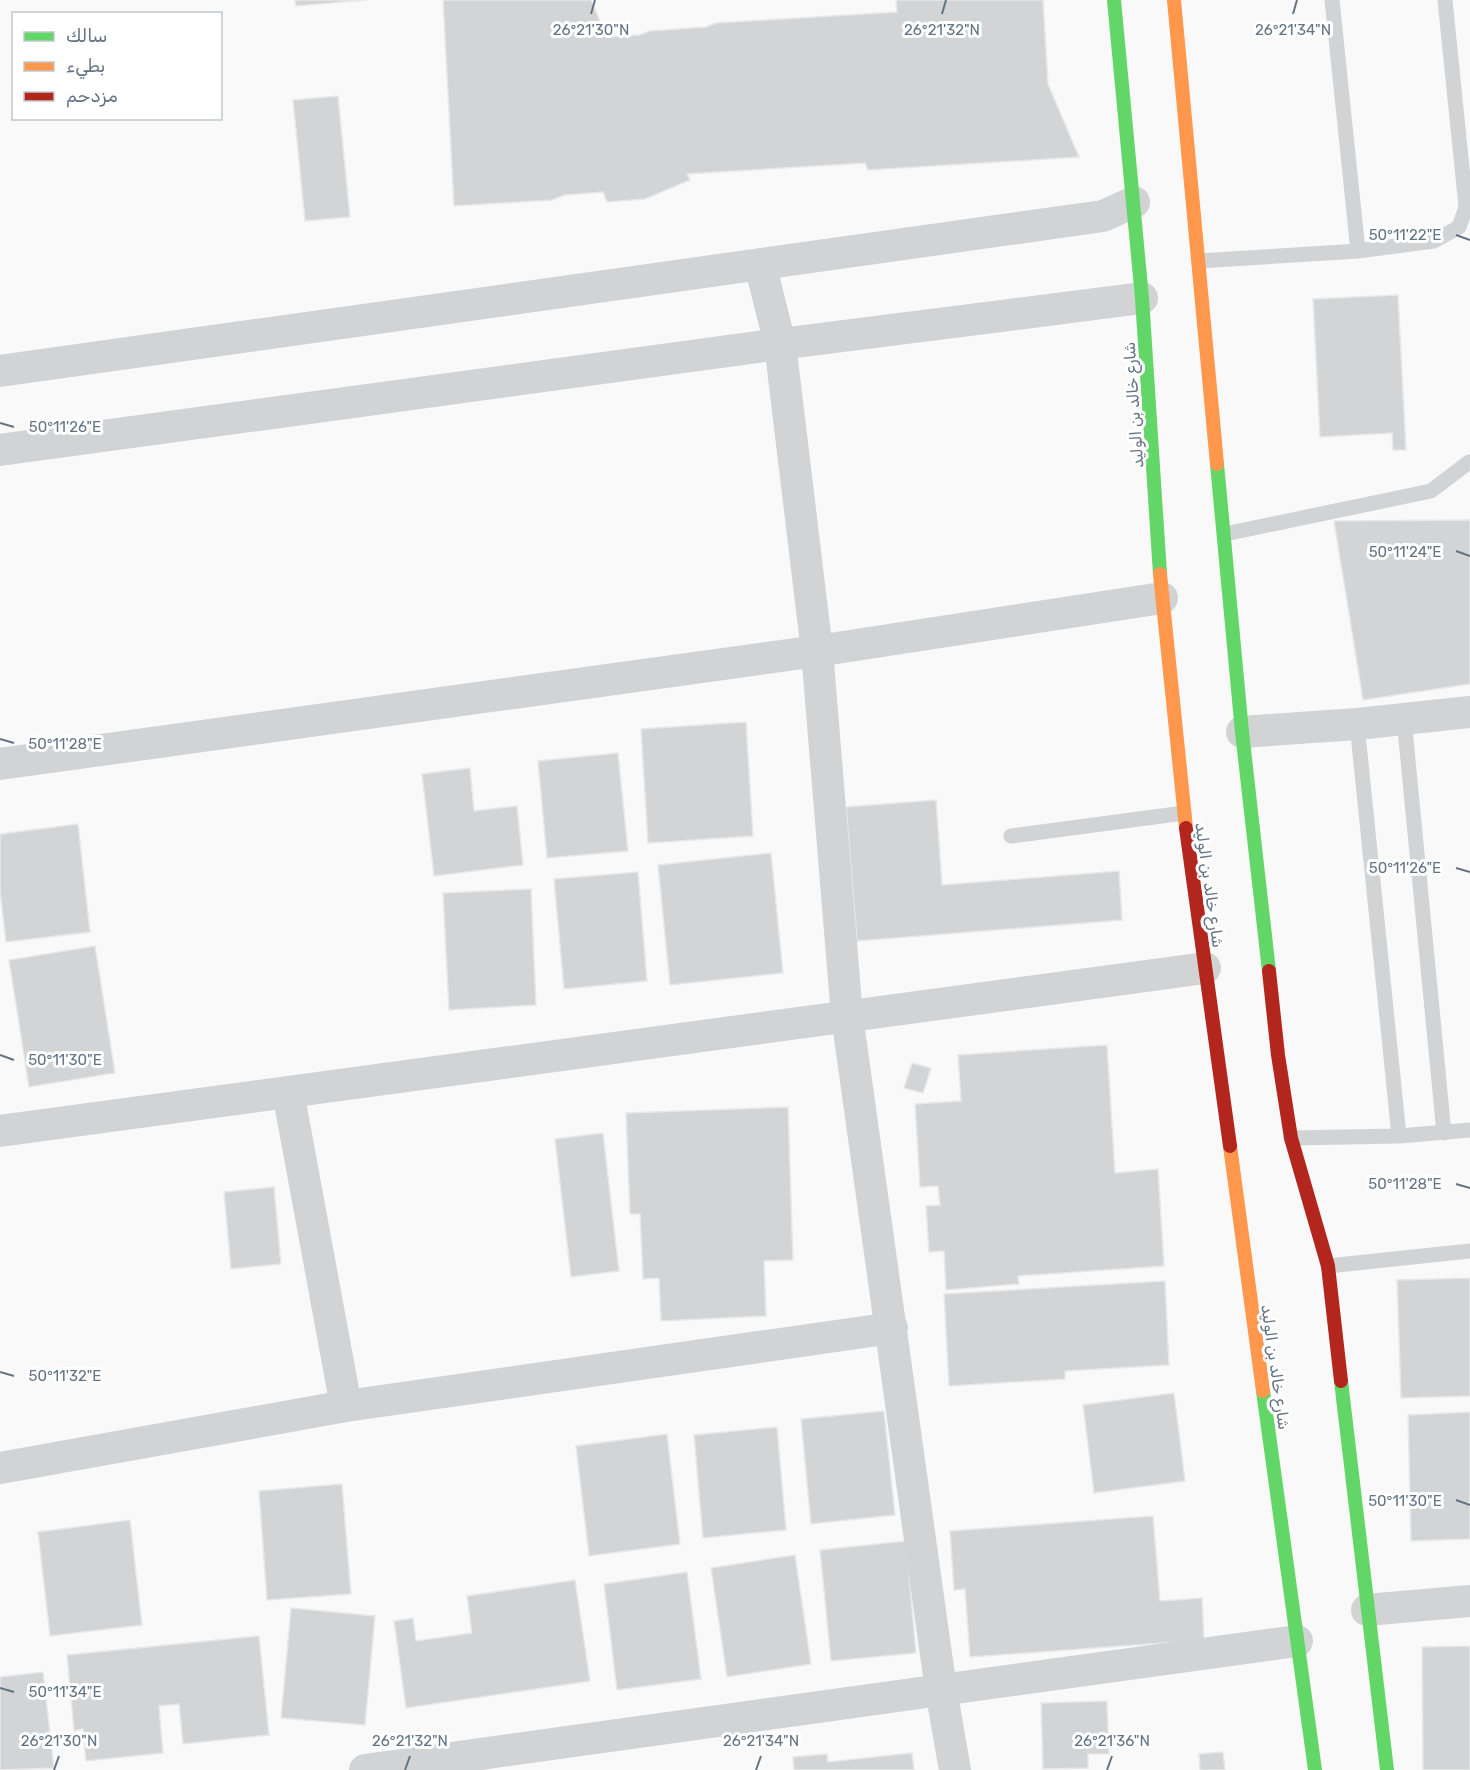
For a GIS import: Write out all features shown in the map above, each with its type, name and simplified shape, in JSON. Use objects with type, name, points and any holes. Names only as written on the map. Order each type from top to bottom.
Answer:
[{"type":"main road","name":"شارع خالد بن الوليد","points":[[1114,0],[1142,298],[1162,598],[1184,813],[1315,1770]]},
{"type":"main road","points":[[1174,0],[1242,732],[1278,1054],[1291,1138],[1328,1266],[1387,1770]]},
{"type":"street","points":[[0,371],[1103,216],[1134,202]]},
{"type":"street","points":[[760,264],[780,344],[817,651],[847,1016],[954,1770]]},
{"type":"street","points":[[0,450],[780,344],[1142,298]]},
{"type":"street","points":[[0,764],[817,651],[1162,598]]},
{"type":"street","points":[[1242,732],[1357,724],[1470,712]]},
{"type":"street","points":[[0,1131],[1205,968]]},
{"type":"street","points":[[288,1092],[346,1406]]},
{"type":"street","points":[[0,1468],[346,1406],[892,1328]]},
{"type":"street","points":[[1367,1610],[1470,1601]]},
{"type":"street","points":[[365,1770],[1297,1641]]},
{"type":"lane","points":[[1332,0],[1358,251]]},
{"type":"lane","points":[[1199,261],[1358,251],[1434,241],[1458,227],[1466,207],[1445,0]]},
{"type":"lane","points":[[1225,534],[1431,491],[1469,462]]},
{"type":"lane","points":[[1404,719],[1444,1133]]},
{"type":"lane","points":[[1357,724],[1399,1136]]},
{"type":"lane","points":[[1011,836],[1184,813]]},
{"type":"lane","points":[[1291,1138],[1399,1136],[1470,1130]]},
{"type":"lane","points":[[1328,1266],[1470,1251]]},
{"type":"building","points":[[295,0],[367,0],[296,6]]},
{"type":"building","points":[[443,0],[591,0],[607,37],[706,27],[716,23],[897,12],[896,0],[1043,0],[1048,84],[1079,157],[868,170],[865,163],[687,174],[690,180],[645,199],[607,202],[603,192],[565,195],[552,200],[454,206]]},
{"type":"building","points":[[338,96],[350,217],[305,221],[293,100]]},
{"type":"building","points":[[1398,295],[1406,450],[1393,450],[1392,433],[1320,437],[1313,299]]},
{"type":"building","points":[[1470,520],[1470,684],[1363,700],[1334,521]]},
{"type":"building","points":[[746,722],[753,836],[648,843],[641,729]]},
{"type":"building","points":[[618,753],[628,851],[547,858],[538,761]]},
{"type":"building","points":[[470,768],[474,811],[517,806],[523,865],[434,876],[422,774]]},
{"type":"building","points":[[936,800],[942,885],[1119,871],[1122,920],[857,941],[846,807]]},
{"type":"building","points":[[78,824],[90,932],[6,942],[0,890],[0,834]]},
{"type":"building","points":[[771,853],[783,973],[670,985],[658,865]]},
{"type":"building","points":[[638,872],[647,981],[564,989],[554,879]]},
{"type":"building","points":[[531,889],[536,1005],[449,1010],[443,893]]},
{"type":"building","points":[[95,946],[115,1073],[29,1087],[9,960]]},
{"type":"building","points":[[1107,1045],[1115,1173],[1158,1169],[1164,1266],[1018,1276],[1019,1284],[946,1290],[944,1251],[929,1252],[926,1206],[940,1205],[938,1186],[920,1187],[915,1104],[961,1101],[958,1055]]},
{"type":"building","points":[[912,1063],[931,1068],[923,1093],[904,1088]]},
{"type":"building","points":[[788,1107],[793,1260],[764,1261],[766,1316],[661,1321],[659,1278],[643,1279],[640,1214],[630,1214],[626,1113]]},
{"type":"building","points":[[603,1133],[619,1271],[571,1277],[555,1139]]},
{"type":"building","points":[[274,1187],[281,1264],[231,1269],[224,1192]]},
{"type":"building","points":[[1470,1278],[1470,1396],[1401,1398],[1397,1280]]},
{"type":"building","points":[[1165,1281],[1169,1365],[1065,1371],[1065,1379],[949,1386],[944,1294]]},
{"type":"building","points":[[1174,1393],[1185,1481],[1094,1493],[1083,1405]]},
{"type":"building","points":[[884,1411],[895,1515],[811,1524],[801,1419]]},
{"type":"building","points":[[1470,1412],[1470,1539],[1411,1541],[1408,1415]]},
{"type":"building","points":[[777,1427],[786,1530],[703,1538],[694,1435]]},
{"type":"building","points":[[667,1434],[680,1544],[589,1556],[576,1446]]},
{"type":"building","points":[[342,1484],[351,1594],[267,1600],[259,1491]]},
{"type":"building","points":[[1153,1516],[1160,1601],[1202,1598],[1204,1640],[970,1657],[965,1589],[954,1590],[950,1531]]},
{"type":"building","points":[[130,1520],[142,1625],[50,1636],[38,1532]]},
{"type":"building","points":[[906,1541],[916,1653],[831,1661],[820,1550]]},
{"type":"building","points":[[795,1555],[811,1664],[727,1677],[711,1568]]},
{"type":"building","points":[[687,1572],[701,1679],[617,1690],[604,1584]]},
{"type":"building","points":[[575,1580],[590,1681],[406,1708],[394,1621],[413,1618],[416,1641],[472,1633],[467,1596]]},
{"type":"building","points":[[291,1608],[375,1616],[365,1725],[281,1718]]},
{"type":"building","points":[[259,1636],[269,1735],[183,1744],[179,1704],[159,1706],[163,1753],[86,1761],[83,1729],[74,1731],[67,1655]]},
{"type":"building","points":[[1470,1646],[1470,1770],[1423,1770],[1422,1647]]},
{"type":"building","points":[[43,1672],[54,1768],[0,1770],[0,1677]]},
{"type":"building","points":[[1107,1701],[1109,1754],[1088,1754],[1088,1768],[1043,1769],[1041,1703]]},
{"type":"building","points":[[1223,1752],[1225,1770],[1200,1770],[1199,1754]]},
{"type":"building","points":[[912,1753],[914,1770],[794,1770],[793,1757],[827,1754],[828,1762]]},
{"type":"traffic: fast","points":[[1114,0],[1142,298],[1160,574]]},
{"type":"traffic: fast","points":[[1217,464],[1242,732],[1269,971]]},
{"type":"traffic: fast","points":[[1341,1381],[1387,1770]]},
{"type":"traffic: fast","points":[[1263,1391],[1315,1770]]},
{"type":"traffic: slow","points":[[1174,0],[1217,464]]},
{"type":"traffic: slow","points":[[1160,574],[1186,828]]},
{"type":"traffic: slow","points":[[1230,1146],[1263,1391]]},
{"type":"traffic: jam","points":[[1186,828],[1230,1146]]},
{"type":"traffic: jam","points":[[1269,971],[1278,1055],[1291,1138],[1328,1266],[1341,1381]]}]
